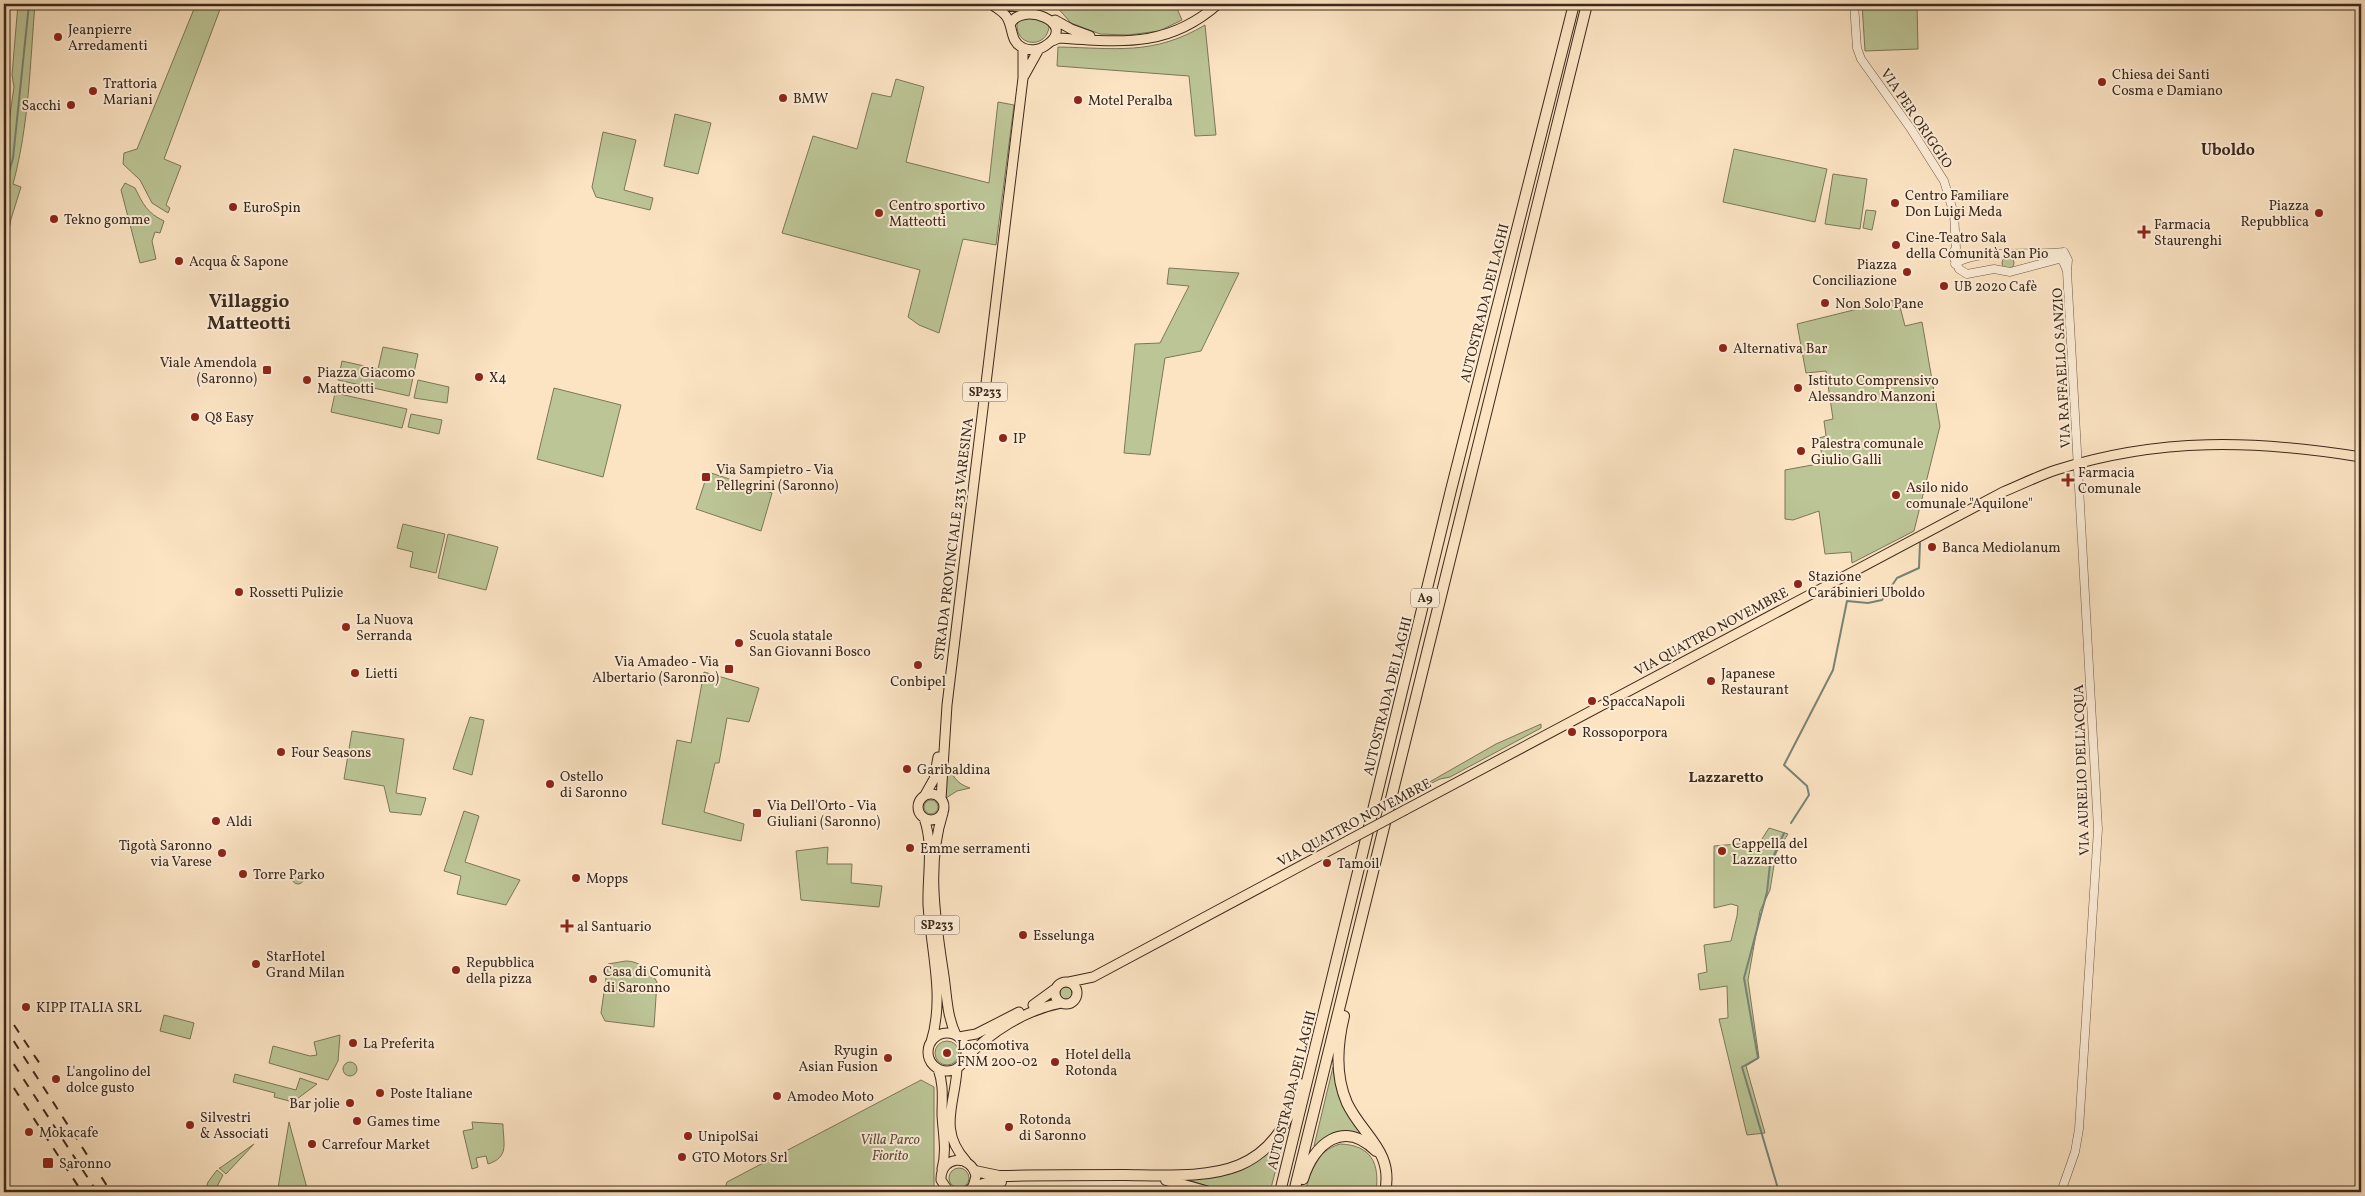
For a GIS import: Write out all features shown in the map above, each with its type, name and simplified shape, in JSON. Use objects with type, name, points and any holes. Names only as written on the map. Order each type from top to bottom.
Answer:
[{"type":"highway","points":[[1561,51],[1567,4]]},
{"type":"highway","name":"AUTOSTRADA DEI LAGHI","points":[[1280,1192],[1574,4]]},
{"type":"highway","name":"AUTOSTRADA DEI LAGHI","points":[[1294,1192],[1464,493],[1587,4]]},
{"type":"highway","points":[[1352,958],[1349,999],[1340,1042],[1339,1076],[1348,1105],[1378,1146],[1384,1160],[1387,1178],[1385,1192]]},
{"type":"highway","points":[[970,1189],[990,1182],[1149,1179],[1204,1175],[1238,1167],[1262,1152],[1283,1128],[1297,1094],[1304,1067],[1318,1036]]},
{"type":"highway","points":[[1299,1192],[1311,1158],[1322,1145],[1330,1140],[1348,1137],[1363,1140],[1384,1160]]},
{"type":"highway","points":[[974,1171],[999,1176],[1149,1179],[1179,1183],[1209,1192]]},
{"type":"highway","points":[[1149,1179],[1186,1192]]},
{"type":"main road","points":[[1052,41],[1059,38],[1134,41],[1166,35],[1192,23],[1218,4]]},
{"type":"main road","points":[[991,5],[1029,5],[1046,8],[1055,20],[1071,30],[1100,39]]},
{"type":"main road","points":[[991,5],[1006,16],[1014,40],[1024,48],[1039,49]]},
{"type":"main road","points":[[1010,25],[1015,13],[1029,5]]},
{"type":"main road","points":[[1052,41],[1055,34],[1055,20]]},
{"type":"main road","name":"SP233","points":[[1039,49],[1052,41]]},
{"type":"main road","name":"STRADA PROVINCIALE 233 VARESINA","points":[[925,795],[934,779],[947,705],[1023,78],[1024,48]]},
{"type":"main road","name":"STRADA PROVINCIALE 233 VARESINA","points":[[1023,78],[1039,49]]},
{"type":"main road","name":"VIA QUATTRO NOVEMBRE","points":[[1092,977],[2003,492],[2054,471],[2079,463],[2154,448],[2232,443],[2276,445],[2361,457]]},
{"type":"main road","name":"STRADA PROVINCIALE 233 VARESINA","points":[[941,799],[947,705]]},
{"type":"main road","points":[[925,795],[934,794],[941,799]]},
{"type":"main road","name":"SP233","points":[[925,795],[918,804],[918,812],[924,818],[930,839],[928,905],[938,1003],[937,1020],[928,1057],[938,1070],[943,1089],[942,1115],[945,1158],[941,1180],[947,1191]]},
{"type":"main road","name":"SP233","points":[[941,799],[944,806],[938,832],[934,891],[948,1011],[957,1036],[966,1046],[966,1058]]},
{"type":"main road","points":[[924,818],[937,819],[942,812]]},
{"type":"main road","points":[[931,1042],[942,1034],[957,1036],[976,1034],[1042,1000],[1062,982],[1078,982],[1092,977]]},
{"type":"main road","points":[[938,1070],[951,1072],[957,1069],[986,1039],[1045,1005],[1072,1003],[1092,977]]},
{"type":"main road","points":[[1069,982],[1076,986],[1078,993]]},
{"type":"main road","points":[[1055,989],[1056,998],[1061,1003]]},
{"type":"main road","points":[[957,1069],[950,1108],[952,1134],[954,1145],[974,1171],[975,1182],[970,1189]]},
{"type":"main road","points":[[942,1169],[955,1160],[966,1161]]},
{"type":"street","name":"VIA PER ORIGGIO","points":[[1854,4],[1857,48],[1861,59],[1911,128],[1944,181],[1954,214],[1956,248],[1952,254],[1956,264]]},
{"type":"street","points":[[1956,248],[1962,254],[1970,256],[2064,252]]},
{"type":"street","points":[[2054,260],[2064,252]]},
{"type":"street","name":"VIA RAFFAELLO SANZIO","points":[[2064,252],[2068,260],[2067,271],[2079,463]]},
{"type":"street","points":[[2002,271],[1999,260],[2003,254]]},
{"type":"street","points":[[2013,254],[2017,266],[2013,271]]},
{"type":"street","points":[[1970,256],[1956,264],[1961,272],[1967,274],[1994,269],[2013,271],[2054,260],[2061,260],[2067,271]]},
{"type":"street","name":"VIA AURELIO DELL'ACQUA","points":[[2061,1192],[2073,1159],[2079,1129],[2098,845],[2079,463]]},
{"type":"green space","points":[[18,4],[35,4],[26,117],[13,184],[21,187],[11,219],[4,256],[4,156],[14,87],[12,75]]},
{"type":"green space","points":[[196,4],[222,4],[164,159],[181,166],[166,205],[170,208],[168,213],[152,203],[140,180],[123,164],[124,153],[137,149]]},
{"type":"green space","points":[[1057,4],[1175,4],[1182,20],[1159,31],[1128,35],[1100,34],[1071,23],[1056,6]]},
{"type":"green space","points":[[1862,4],[1917,4],[1918,49],[1865,51]]},
{"type":"green space","points":[[1024,13],[1049,24],[1048,32],[1044,38],[1033,42],[1022,38],[1018,32],[1017,24]]},
{"type":"green space","points":[[1205,25],[1216,135],[1195,136],[1189,76],[1057,66],[1058,47],[1116,49],[1151,46],[1186,35]]},
{"type":"green space","name":"Centro sportivo Matteotti","points":[[896,79],[924,87],[906,162],[989,183],[998,102],[1014,105],[996,245],[963,239],[939,333],[919,325],[908,317],[920,270],[782,233],[813,136],[857,149],[872,93],[891,97]]},
{"type":"green space","points":[[675,114],[711,123],[698,174],[664,166]]},
{"type":"green space","points":[[603,132],[636,140],[624,190],[653,198],[650,210],[596,197],[592,187]]},
{"type":"green space","points":[[1734,149],[1827,169],[1815,222],[1723,202]]},
{"type":"green space","points":[[1833,174],[1867,179],[1860,229],[1825,224]]},
{"type":"green space","points":[[125,183],[135,188],[146,208],[153,215],[164,221],[160,233],[155,232],[152,241],[156,259],[140,263],[121,190]]},
{"type":"green space","points":[[1866,210],[1876,211],[1872,230],[1863,228]]},
{"type":"green space","points":[[2008,257],[2014,263],[2008,269],[2002,263]]},
{"type":"green space","points":[[1169,268],[1239,273],[1201,351],[1165,358],[1150,455],[1124,453],[1135,344],[1160,343],[1189,286],[1167,284]]},
{"type":"green space","points":[[1898,299],[1905,326],[1922,322],[1940,426],[1914,531],[1852,563],[1851,552],[1825,554],[1819,511],[1793,520],[1785,519],[1785,470],[1823,463],[1819,438],[1826,436],[1824,421],[1833,419],[1826,371],[1806,373],[1797,324]]},
{"type":"green space","points":[[383,347],[418,354],[409,396],[338,380],[342,361],[378,369]]},
{"type":"green space","points":[[418,380],[449,387],[447,403],[414,398]]},
{"type":"green space","points":[[554,388],[621,405],[603,477],[537,459]]},
{"type":"green space","points":[[335,393],[407,409],[402,428],[331,412]]},
{"type":"green space","points":[[411,414],[442,420],[439,434],[408,427]]},
{"type":"green space","points":[[708,472],[772,493],[761,531],[696,509]]},
{"type":"green space","points":[[403,524],[445,534],[436,573],[410,567],[413,552],[397,548]]},
{"type":"green space","points":[[448,534],[498,547],[486,590],[438,578]]},
{"type":"green space","points":[[704,672],[759,688],[749,722],[727,718],[719,763],[715,763],[704,812],[744,824],[741,841],[662,824],[677,740],[691,743]]},
{"type":"green space","points":[[470,717],[484,720],[472,775],[453,769]]},
{"type":"green space","points":[[1541,724],[1541,728],[1450,777],[1440,779],[1405,796],[1496,744]]},
{"type":"green space","points":[[352,731],[404,739],[396,793],[426,798],[421,815],[390,812],[384,786],[344,779]]},
{"type":"green space","points":[[947,761],[955,778],[961,784],[970,788],[957,791],[946,798],[944,792]]},
{"type":"green space","points":[[931,800],[936,802],[938,807],[936,812],[931,814],[926,812],[924,807],[926,802]]},
{"type":"green space","points":[[464,811],[479,816],[465,862],[520,880],[506,905],[457,894],[461,876],[444,871]]},
{"type":"green space","points":[[1769,828],[1788,834],[1776,853],[1770,890],[1760,911],[1748,980],[1759,1058],[1746,1066],[1765,1133],[1747,1135],[1719,1019],[1728,1018],[1727,986],[1700,990],[1698,974],[1707,972],[1704,945],[1731,941],[1737,916],[1738,906],[1731,904],[1714,908],[1714,846],[1760,842]]},
{"type":"green space","points":[[828,847],[827,864],[852,864],[851,883],[882,886],[879,907],[801,900],[796,851]]},
{"type":"green space","points":[[296,872],[300,872],[304,878],[300,884],[296,884],[292,880],[292,876]]},
{"type":"green space","points":[[631,961],[644,967],[657,982],[654,1027],[605,1021],[601,1013],[608,964]]},
{"type":"green space","points":[[1066,987],[1072,993],[1066,999],[1060,993]]},
{"type":"green space","points":[[164,1015],[194,1023],[190,1039],[160,1031]]},
{"type":"green space","points":[[340,1035],[338,1061],[328,1080],[269,1063],[273,1046],[310,1056],[317,1055],[314,1042]]},
{"type":"green space","points":[[942,1041],[952,1041],[959,1048],[959,1058],[952,1065],[942,1065],[935,1058],[935,1048]]},
{"type":"green space","points":[[350,1062],[355,1064],[357,1069],[355,1074],[350,1076],[345,1074],[343,1069],[345,1064]]},
{"type":"green space","points":[[1333,1067],[1368,1138],[1362,1137],[1315,1147],[1314,1146]]},
{"type":"green space","points":[[235,1074],[296,1090],[300,1078],[317,1084],[293,1102],[274,1097],[275,1093],[233,1082]]},
{"type":"green space","name":"Villa Parco Fiorito","points":[[921,1080],[934,1087],[934,1192],[724,1192],[727,1182]]},
{"type":"green space","points":[[289,1122],[308,1192],[282,1192],[278,1188]]},
{"type":"green space","points":[[472,1122],[503,1124],[504,1148],[500,1157],[488,1164],[486,1156],[476,1158],[478,1167],[472,1169],[463,1131],[473,1129]]},
{"type":"green space","points":[[1286,1130],[1270,1192],[1225,1192],[1189,1180],[1219,1176],[1237,1171]]},
{"type":"green space","points":[[254,1144],[226,1174],[219,1168],[220,1168]]},
{"type":"green space","points":[[1340,1144],[1359,1148],[1371,1158],[1375,1164],[1376,1192],[1305,1192],[1312,1169],[1320,1156],[1325,1151]]},
{"type":"green space","points":[[959,1168],[966,1171],[969,1178],[966,1185],[959,1188],[952,1185],[949,1178],[952,1171]]},
{"type":"green space","points":[[217,1170],[223,1175],[214,1192],[205,1192],[208,1182]]},
{"type":"waterway","points":[[4,190],[13,158],[29,4]]},
{"type":"waterway","points":[[1791,823],[1809,795],[1807,786],[1784,765],[1833,670],[1847,601],[1868,603],[1882,600],[1897,578],[1919,568],[1920,543]]},
{"type":"waterway","points":[[1779,1192],[1742,1067],[1758,1058],[1744,978],[1767,892],[1770,864],[1784,833]]},
{"type":"railway","points":[[4,1010],[42,1067]]},
{"type":"railway","points":[[4,1026],[111,1192]]},
{"type":"railway","points":[[4,1049],[97,1192]]},
{"type":"railway","points":[[4,1073],[82,1192]]},
{"type":"place","name":"Jeanpierre Arredamenti","points":[[58,37]]},
{"type":"place","name":"Chiesa dei Santi Cosma e Damiano","points":[[2102,82]]},
{"type":"place","name":"Trattoria Mariani","points":[[93,91]]},
{"type":"place","name":"BMW","points":[[783,98]]},
{"type":"place","name":"Motel Peralba","points":[[1078,100]]},
{"type":"place","name":"Sacchi","points":[[71,105]]},
{"type":"place","name":"Centro Familiare Don Luigi Meda","points":[[1895,203]]},
{"type":"place","name":"EuroSpin","points":[[233,207]]},
{"type":"place","name":"Centro sportivo Matteotti","points":[[879,213]]},
{"type":"place","name":"Piazza Repubblica","points":[[2319,213]]},
{"type":"place","name":"Tekno gomme","points":[[54,219]]},
{"type":"place","name":"Farmacia Staurenghi","points":[[2144,232]]},
{"type":"place","name":"Cine-Teatro Sala della Comunità San Pio","points":[[1896,245]]},
{"type":"place","name":"Acqua & Sapone","points":[[179,261]]},
{"type":"place","name":"Piazza Conciliazione","points":[[1907,272]]},
{"type":"place","name":"UB 2020 Cafè","points":[[1944,286]]},
{"type":"place","name":"Non Solo Pane","points":[[1825,303]]},
{"type":"place","name":"Alternativa Bar","points":[[1723,348]]},
{"type":"place","name":"Viale Amendola (Saronno)","points":[[267,370]]},
{"type":"place","name":"X4","points":[[479,377]]},
{"type":"place","name":"Piazza Giacomo Matteotti","points":[[307,380]]},
{"type":"place","name":"Istituto Comprensivo Alessandro Manzoni","points":[[1798,388]]},
{"type":"place","name":"Q8 Easy","points":[[195,417]]},
{"type":"place","name":"IP","points":[[1003,438]]},
{"type":"place","name":"Palestra comunale Giulio Galli","points":[[1801,451]]},
{"type":"place","name":"Via Sampietro - Via Pellegrini (Saronno)","points":[[706,477]]},
{"type":"place","name":"Farmacia Comunale","points":[[2068,480]]},
{"type":"place","name":"Asilo nido comunale \"Aquilone\"","points":[[1896,495]]},
{"type":"place","name":"Banca Mediolanum","points":[[1932,547]]},
{"type":"place","name":"Stazione Carabinieri Uboldo","points":[[1798,584]]},
{"type":"place","name":"Rossetti Pulizie","points":[[239,592]]},
{"type":"place","name":"La Nuova Serranda","points":[[346,627]]},
{"type":"place","name":"Scuola statale San Giovanni Bosco","points":[[739,643]]},
{"type":"place","name":"Conbipel","points":[[918,665]]},
{"type":"place","name":"Via Amadeo - Via Albertario (Saronno)","points":[[729,669]]},
{"type":"place","name":"Lietti","points":[[355,673]]},
{"type":"place","name":"Japanese Restaurant","points":[[1711,681]]},
{"type":"place","name":"SpaccaNapoli","points":[[1592,701]]},
{"type":"place","name":"Rossoporpora","points":[[1572,732]]},
{"type":"place","name":"Four Seasons","points":[[281,752]]},
{"type":"place","name":"Garibaldina","points":[[907,769]]},
{"type":"place","name":"Ostello di Saronno","points":[[550,784]]},
{"type":"place","name":"Via Dell'Orto - Via Giuliani (Saronno)","points":[[757,813]]},
{"type":"place","name":"Aldi","points":[[216,821]]},
{"type":"place","name":"Emme serramenti","points":[[910,848]]},
{"type":"place","name":"Cappella del Lazzaretto","points":[[1722,851]]},
{"type":"place","name":"Tigotà Saronno via Varese","points":[[222,853]]},
{"type":"place","name":"Tamoil","points":[[1327,863]]},
{"type":"place","name":"Torre Parko","points":[[243,874]]},
{"type":"place","name":"Mopps","points":[[576,878]]},
{"type":"place","name":"al Santuario","points":[[567,926]]},
{"type":"place","name":"Esselunga","points":[[1023,935]]},
{"type":"place","name":"StarHotel Grand Milan","points":[[256,964]]},
{"type":"place","name":"Repubblica della pizza","points":[[456,970]]},
{"type":"place","name":"Casa di Comunità di Saronno","points":[[593,979]]},
{"type":"place","name":"KIPP ITALIA SRL","points":[[26,1007]]},
{"type":"place","name":"La Preferita","points":[[353,1043]]},
{"type":"place","name":"Locomotiva FNM 200-02","points":[[947,1053]]},
{"type":"place","name":"Ryugin Asian Fusion","points":[[888,1058]]},
{"type":"place","name":"Hotel della Rotonda","points":[[1055,1062]]},
{"type":"place","name":"L'angolino del dolce gusto","points":[[56,1079]]},
{"type":"place","name":"Poste Italiane","points":[[380,1093]]},
{"type":"place","name":"Amodeo Moto","points":[[777,1096]]},
{"type":"place","name":"Bar jolie","points":[[350,1103]]},
{"type":"place","name":"Games time","points":[[357,1121]]},
{"type":"place","name":"Silvestri & Associati","points":[[190,1125]]},
{"type":"place","name":"Rotonda di Saronno","points":[[1009,1127]]},
{"type":"place","name":"Mokacafe","points":[[29,1132]]},
{"type":"place","name":"UnipolSai","points":[[688,1136]]},
{"type":"place","name":"Carrefour Market","points":[[312,1144]]},
{"type":"place","name":"GTO Motors Srl","points":[[682,1157]]},
{"type":"place","name":"Saronno","points":[[48,1163]]},
{"type":"district","name":"Uboldo","points":[[2228,149]]},
{"type":"district","name":"Villaggio Matteotti","points":[[249,311]]},
{"type":"district","name":"Lazzaretto","points":[[1726,777]]}]
